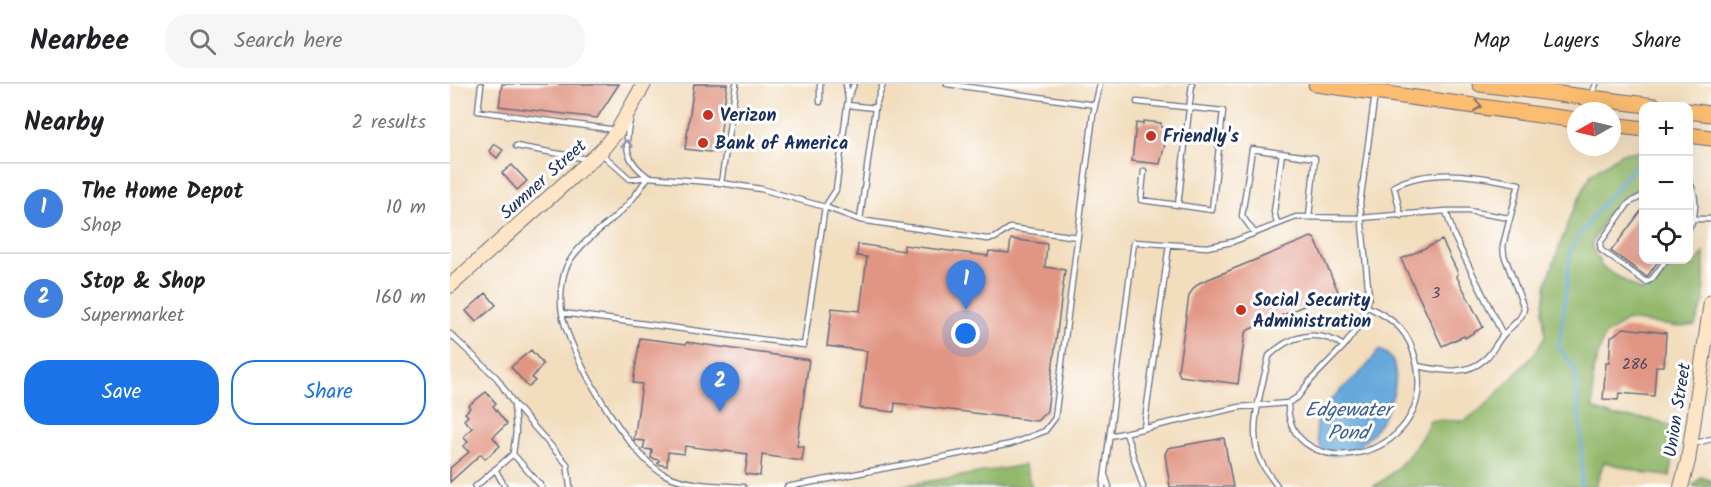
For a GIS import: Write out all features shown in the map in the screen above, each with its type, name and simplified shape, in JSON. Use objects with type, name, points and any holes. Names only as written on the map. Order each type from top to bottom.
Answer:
[{"type":"main road","points":[[1316,84],[1567,119]]},
{"type":"main road","points":[[1480,84],[1593,91],[1639,102]]},
{"type":"main road","points":[[1693,112],[1711,114]]},
{"type":"main road","points":[[1621,126],[1639,128]]},
{"type":"main road","points":[[1693,136],[1711,138]]},
{"type":"street","name":"Sumner Street","points":[[450,286],[596,156],[618,130],[644,84]]},
{"type":"street","name":"Union Street","points":[[1681,487],[1690,445],[1711,306]]},
{"type":"lane","points":[[721,183],[736,84]]},
{"type":"lane","points":[[820,84],[820,102]]},
{"type":"lane","points":[[846,84],[848,102]]},
{"type":"lane","points":[[562,313],[804,345],[825,207],[836,190],[848,102],[854,84]]},
{"type":"lane","points":[[860,220],[875,108],[883,84]]},
{"type":"lane","points":[[947,84],[1095,105]]},
{"type":"lane","points":[[787,487],[1011,444],[1045,431],[1055,418],[1095,105],[1100,84]]},
{"type":"lane","points":[[1178,205],[1192,84]]},
{"type":"lane","points":[[480,85],[478,111],[618,130]]},
{"type":"lane","points":[[1110,436],[1259,404],[1288,403],[1298,397],[1309,382],[1344,346],[1358,327],[1366,306],[1369,278],[1360,218],[1376,91]]},
{"type":"lane","points":[[848,102],[875,108]]},
{"type":"lane","points":[[1137,102],[1223,111],[1212,210],[1141,201],[1144,171]]},
{"type":"lane","points":[[633,104],[627,132],[627,155],[630,162],[648,177]]},
{"type":"lane","points":[[516,146],[596,156],[630,179],[648,177],[761,189],[825,207],[860,220],[987,239],[995,238],[1010,228],[1078,237]]},
{"type":"lane","points":[[1254,232],[1242,216],[1252,149],[1315,158],[1309,218]]},
{"type":"lane","points":[[1277,222],[1274,212],[1282,153]]},
{"type":"lane","points":[[1401,216],[1394,186],[1402,182],[1446,175],[1483,176],[1519,184],[1509,218],[1504,255],[1524,308],[1523,315],[1503,335],[1485,359],[1471,368],[1450,371],[1417,366]]},
{"type":"lane","points":[[648,177],[629,204],[576,252],[566,269],[561,290],[562,313],[591,383],[624,434],[653,466],[666,475],[691,482],[743,487]]},
{"type":"lane","points":[[1693,187],[1695,219],[1693,222]]},
{"type":"lane","points":[[1639,198],[1629,203],[1600,243],[1601,250],[1646,282],[1652,279],[1663,264]]},
{"type":"lane","points":[[1446,211],[1454,236],[1503,335]]},
{"type":"lane","points":[[1103,487],[1134,242],[1207,247],[1232,242],[1277,222],[1296,217],[1360,218],[1468,211],[1509,218]]},
{"type":"lane","points":[[1695,219],[1711,219]]},
{"type":"lane","points":[[1144,429],[1169,245]]},
{"type":"lane","points":[[1366,306],[1389,316],[1399,325],[1412,347],[1419,388],[1417,404],[1403,436]]},
{"type":"lane","points":[[450,334],[497,378],[514,404],[567,464],[570,487]]},
{"type":"lane","points":[[1278,487],[1262,464],[1256,449],[1259,404],[1269,356],[1279,346],[1290,340],[1313,336],[1329,336],[1344,346]]},
{"type":"lane","points":[[1288,403],[1292,438]]},
{"type":"lane","points":[[475,487],[513,454],[516,432],[514,404]]},
{"type":"lane","points":[[1126,433],[1143,487]]},
{"type":"lane","points":[[1690,445],[1711,439]]},
{"type":"lane","points":[[513,454],[542,487]]},
{"type":"lane","points":[[495,469],[505,487]]},
{"type":"lane","points":[[1105,473],[1109,487]]},
{"type":"green space","points":[[1639,151],[1639,186],[1606,216],[1591,245],[1602,267],[1641,291],[1661,277],[1674,264],[1687,264],[1693,267],[1704,253],[1704,301],[1695,325],[1680,327],[1627,320],[1604,337],[1593,371],[1593,408],[1614,416],[1660,422],[1678,432],[1670,476],[1649,474],[1604,462],[1595,487],[1373,487],[1407,458],[1420,440],[1430,420],[1465,421],[1488,403],[1532,357],[1545,337],[1543,311],[1547,282],[1570,217],[1591,174],[1621,156],[1622,153]]},
{"type":"green space","points":[[1024,465],[1032,487],[896,487]]},
{"type":"green space","points":[[1701,477],[1711,481],[1711,487],[1692,487]]},
{"type":"water","name":"Edgewater Pond","points":[[1379,350],[1391,360],[1396,375],[1393,394],[1385,414],[1373,433],[1357,447],[1341,455],[1324,453],[1316,428],[1324,407],[1364,370]]},
{"type":"building","points":[[502,84],[619,84],[597,118],[499,106]]},
{"type":"building","points":[[694,84],[727,84],[718,153],[685,149]]},
{"type":"building","name":"Friendly's","points":[[1143,121],[1161,123],[1161,127],[1169,128],[1160,164],[1132,161],[1136,123],[1143,124]]},
{"type":"building","points":[[494,144],[503,150],[497,158],[489,151]]},
{"type":"building","points":[[512,165],[527,181],[517,190],[502,173]]},
{"type":"building","points":[[1639,214],[1639,264],[1656,264],[1647,277],[1611,251]]},
{"type":"building","name":"Social Security Administration","points":[[1311,237],[1315,239],[1338,291],[1248,330],[1245,334],[1238,384],[1180,376],[1178,371],[1189,296],[1193,289],[1199,283]]},
{"type":"building","points":[[1011,239],[1047,244],[1045,267],[1065,270],[1047,411],[1037,421],[895,403],[894,412],[860,408],[867,351],[827,346],[832,308],[860,311],[867,257],[857,256],[858,244],[904,251],[904,245],[988,256],[989,251],[1009,253]]},
{"type":"building","points":[[1442,240],[1458,273],[1457,277],[1483,327],[1465,338],[1464,336],[1442,346],[1401,259]]},
{"type":"building","points":[[486,293],[496,305],[476,322],[466,311]]},
{"type":"building","points":[[1624,328],[1666,333],[1664,366],[1656,366],[1654,396],[1619,393],[1618,400],[1603,399],[1611,337]]},
{"type":"building","points":[[640,338],[686,344],[687,342],[809,360],[797,446],[804,447],[802,461],[762,455],[760,476],[745,474],[748,454],[685,446],[684,454],[668,452],[667,466],[658,464],[659,460],[651,458],[652,450],[643,449],[645,441],[634,440],[642,384],[633,383]]},
{"type":"building","points":[[531,350],[543,364],[532,378],[535,381],[528,387],[511,367]]},
{"type":"building","points":[[486,392],[496,403],[493,406],[507,424],[493,437],[500,446],[485,459],[481,454],[450,482],[450,468],[469,452],[463,446],[468,442],[463,437],[472,428],[464,420],[468,416],[465,413],[470,408],[468,406]]},
{"type":"building","points":[[1224,438],[1233,487],[1170,487],[1165,454],[1168,448]]},
{"type":"waterway","points":[[1581,487],[1582,442],[1575,370],[1559,347],[1571,248],[1596,212],[1639,161]]},
{"type":"place","name":"Verizon","points":[[708,115]]},
{"type":"place","name":"Friendly's","points":[[1151,136]]},
{"type":"place","name":"Bank of America","points":[[703,143]]},
{"type":"place","name":"The Home Depot","points":[[966,310]]},
{"type":"place","name":"Social Security Administration","points":[[1241,310]]},
{"type":"place","name":"Stop & Shop","points":[[720,412]]}]
